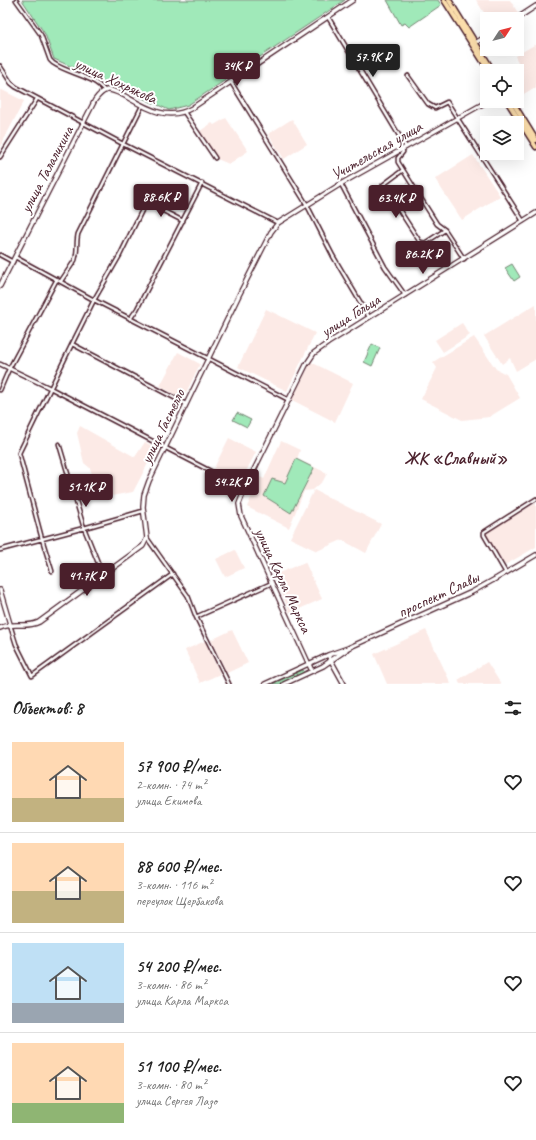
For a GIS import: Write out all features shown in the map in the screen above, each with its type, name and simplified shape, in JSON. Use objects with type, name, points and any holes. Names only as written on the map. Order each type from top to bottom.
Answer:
[{"type":"main road","points":[[444,0],[488,64]]},
{"type":"main road","points":[[449,0],[485,64]]},
{"type":"main road","points":[[511,108],[536,147]]},
{"type":"main road","points":[[516,108],[536,140]]},
{"type":"street","name":"улица Хохрякова","points":[[16,0],[41,35],[50,60],[53,63],[99,84],[105,91],[112,90],[152,111],[168,114],[184,112],[353,0]]},
{"type":"street","points":[[524,14],[536,6]]},
{"type":"street","points":[[328,17],[404,148],[398,160],[403,170],[437,224],[445,230],[464,259]]},
{"type":"street","points":[[474,44],[480,40]]},
{"type":"street","points":[[0,66],[11,83],[37,99],[278,223]]},
{"type":"street","points":[[408,76],[428,104],[435,108],[447,102],[523,222]]},
{"type":"street","points":[[231,82],[307,205],[333,256],[369,317]]},
{"type":"street","name":"улица Талалихина","points":[[0,286],[95,100],[105,91]]},
{"type":"street","points":[[0,156],[37,99]]},
{"type":"street","points":[[61,281],[75,260],[78,234],[142,106]]},
{"type":"street","name":"Учительская улица","points":[[278,223],[341,184],[480,106]]},
{"type":"street","points":[[184,112],[215,158]]},
{"type":"street","points":[[403,170],[383,185],[420,242],[423,244],[445,230]]},
{"type":"street","points":[[130,319],[137,309],[202,183]]},
{"type":"street","points":[[341,184],[385,267],[405,295]]},
{"type":"street","points":[[52,571],[20,453],[50,388],[94,300],[120,255],[146,202],[183,221]]},
{"type":"street","name":"улица Гольца","points":[[318,349],[536,213]]},
{"type":"street","name":"улица Гастелло","points":[[229,684],[196,617],[188,596],[147,538],[143,502],[146,488],[165,447],[239,295],[271,232],[278,223]]},
{"type":"street","points":[[0,255],[13,262]]},
{"type":"street","points":[[15,257],[208,360],[289,400]]},
{"type":"street","points":[[0,390],[9,369],[57,279]]},
{"type":"street","points":[[72,344],[186,404]]},
{"type":"street","name":"улица Карла Маркса","points":[[312,671],[241,516],[239,504],[311,356],[318,349]]},
{"type":"street","points":[[0,364],[50,388],[245,489]]},
{"type":"street","points":[[59,444],[84,528],[103,576]]},
{"type":"street","points":[[506,573],[484,535],[484,532],[536,499]]},
{"type":"street","points":[[0,550],[143,511]]},
{"type":"street","points":[[0,628],[10,624],[25,626],[35,624],[143,546],[147,538]]},
{"type":"street","name":"проспект Славы","points":[[265,684],[472,592],[536,555]]},
{"type":"street","points":[[0,590],[16,644],[32,676],[173,574]]},
{"type":"street","points":[[196,617],[272,583]]},
{"type":"street","name":"проспект Славы","points":[[284,684],[331,661],[348,648]]},
{"type":"street","points":[[328,655],[344,684]]},
{"type":"shaded area","points":[[476,0],[510,0],[517,12],[484,12]]},
{"type":"shaded area","points":[[536,44],[536,89],[534,88],[524,94],[524,64],[519,64],[515,56],[524,56],[524,51]]},
{"type":"shaded area","points":[[0,89],[24,101],[0,147]]},
{"type":"shaded area","points":[[226,118],[248,151],[229,164],[217,159],[200,131],[212,123],[214,125]]},
{"type":"shaded area","points":[[292,119],[307,144],[284,159],[268,134]]},
{"type":"shaded area","points":[[473,155],[500,196],[462,220],[435,179]]},
{"type":"shaded area","points":[[536,304],[536,359],[516,371],[510,358],[502,364],[484,336]]},
{"type":"shaded area","points":[[266,309],[315,333],[287,391],[238,367]]},
{"type":"shaded area","points":[[462,323],[470,335],[443,352],[435,340]]},
{"type":"shaded area","points":[[474,337],[496,369],[506,374],[520,398],[489,417],[462,420],[421,399],[437,368],[433,362]]},
{"type":"shaded area","points":[[178,352],[200,364],[183,399],[160,386]]},
{"type":"shaded area","points":[[311,362],[353,383],[335,422],[292,400]]},
{"type":"shaded area","points":[[80,426],[135,457],[145,442],[156,448],[133,492],[100,498],[90,468],[84,463],[77,433]]},
{"type":"shaded area","points":[[229,438],[256,452],[240,483],[213,470]]},
{"type":"shaded area","points":[[281,441],[300,450],[297,459],[327,473],[323,481],[313,490],[304,491],[289,528],[247,507],[260,477],[264,479]]},
{"type":"shaded area","points":[[314,490],[381,524],[366,553],[342,540],[317,551],[290,538]]},
{"type":"shaded area","points":[[536,503],[536,547],[505,565],[485,533]]},
{"type":"shaded area","points":[[235,550],[244,568],[225,577],[216,559]]},
{"type":"shaded area","points":[[305,562],[322,599],[290,613],[274,575]]},
{"type":"shaded area","points":[[232,630],[248,663],[227,673],[211,640]]},
{"type":"shaded area","points":[[426,630],[451,684],[387,684],[374,654]]},
{"type":"shaded area","points":[[205,641],[220,674],[200,683],[185,650]]},
{"type":"shaded area","points":[[487,662],[501,684],[460,684],[458,680]]},
{"type":"green space","points":[[22,0],[345,0],[188,105],[169,110],[54,59],[45,34]]},
{"type":"green space","points":[[387,0],[438,0],[441,5],[409,27],[405,23],[401,25]]},
{"type":"green space","points":[[512,264],[520,277],[514,281],[505,268]]},
{"type":"green space","points":[[372,344],[380,348],[372,366],[364,362]]},
{"type":"green space","points":[[237,413],[251,420],[247,427],[233,420]]},
{"type":"green space","points":[[296,459],[314,468],[291,513],[264,496],[272,479],[285,483]]},
{"type":"green space","points":[[303,670],[305,673],[281,684],[272,684]]},
{"type":"district","name":"ЖК «Славный»","points":[[456,458]]}]
